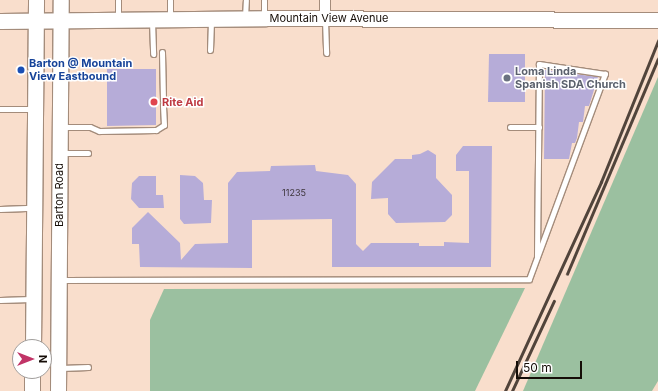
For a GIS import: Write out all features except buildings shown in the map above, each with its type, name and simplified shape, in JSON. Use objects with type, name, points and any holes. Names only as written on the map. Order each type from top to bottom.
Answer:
[{"type":"main road","points":[[33,339],[36,0]]},
{"type":"main road","name":"Barton Road","points":[[58,391],[61,0]]},
{"type":"main road","name":"Mountain View Avenue","points":[[0,21],[152,18],[658,20]]},
{"type":"main road","points":[[32,379],[32,391]]},
{"type":"street","points":[[325,0],[325,18]]},
{"type":"lane","points":[[118,0],[118,19]]},
{"type":"lane","points":[[170,0],[170,18]]},
{"type":"lane","points":[[246,0],[246,18]]},
{"type":"lane","points":[[264,0],[264,18]]},
{"type":"lane","points":[[152,18],[153,54]]},
{"type":"lane","points":[[210,50],[211,18]]},
{"type":"lane","points":[[325,18],[326,53]]},
{"type":"lane","points":[[60,127],[90,127],[99,131],[156,130],[164,126],[162,52]]},
{"type":"lane","points":[[58,280],[530,279],[605,74],[539,64],[538,257]]},
{"type":"lane","points":[[0,108],[35,108]]},
{"type":"lane","points":[[510,127],[539,127]]},
{"type":"lane","points":[[60,153],[88,152]]},
{"type":"lane","points":[[0,209],[34,208]]},
{"type":"lane","points":[[0,300],[33,299]]},
{"type":"lane","points":[[58,368],[88,367]]},
{"type":"green space","points":[[658,77],[658,381],[652,391],[523,391]]},
{"type":"green space","points":[[525,288],[475,391],[150,391],[150,320],[164,289]]},
{"type":"railway","points":[[505,391],[601,182],[658,41]]},
{"type":"railway","points":[[567,274],[658,59]]},
{"type":"railway","points":[[512,391],[554,301]]},
{"type":"place","name":"Barton @ Mountain View Eastbound","points":[[21,70]]},
{"type":"place","name":"Loma Linda Spanish SDA Church","points":[[507,78]]},
{"type":"place","name":"Rite Aid","points":[[154,102]]}]
